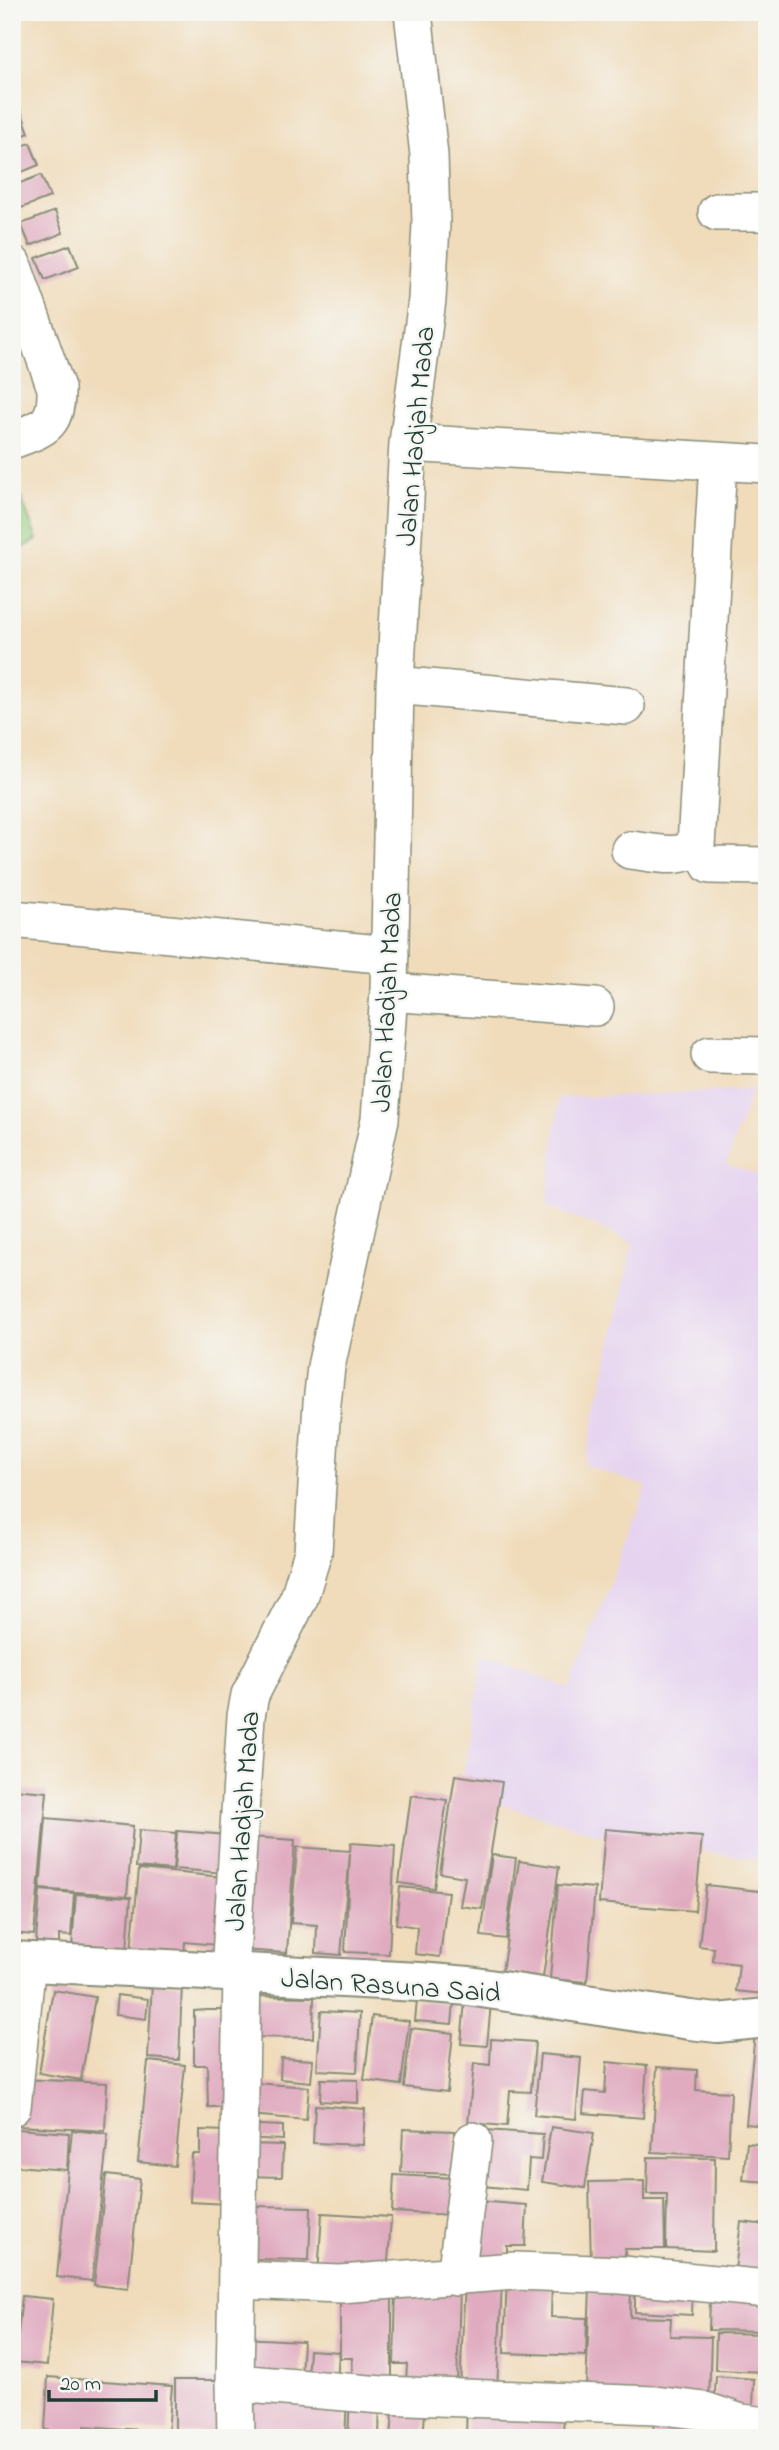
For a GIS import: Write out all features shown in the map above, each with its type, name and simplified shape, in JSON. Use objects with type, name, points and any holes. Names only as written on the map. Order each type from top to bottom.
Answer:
[{"type":"main road","name":"Jalan Rasuna Said","points":[[19,1962],[469,1986],[717,2023],[767,2018]]},
{"type":"street","name":"Jalan Hadjah Mada","points":[[236,2438],[236,1973],[246,1716],[250,1695],[299,1598],[313,1552],[321,1404],[326,1367],[380,1119],[389,992],[395,685],[408,443],[427,300],[431,224],[429,155],[413,12]]},
{"type":"street","points":[[717,212],[767,212]]},
{"type":"street","points":[[12,264],[57,388],[57,406],[52,419],[41,429],[12,440]]},
{"type":"street","points":[[408,443],[767,464]]},
{"type":"street","points":[[630,850],[680,855],[689,853],[696,846],[718,462]]},
{"type":"street","points":[[395,685],[626,706]]},
{"type":"street","points":[[710,865],[767,866]]},
{"type":"street","points":[[12,919],[390,955]]},
{"type":"street","points":[[389,992],[594,1007]]},
{"type":"street","points":[[710,1055],[767,1056]]},
{"type":"street","points":[[12,2107],[19,1962]]},
{"type":"street","points":[[456,2277],[473,2141]]},
{"type":"street","points":[[237,2280],[340,2284],[515,2271],[622,2275],[767,2289]]},
{"type":"street","points":[[235,2384],[382,2395],[655,2405],[705,2411],[750,2429]]},
{"type":"shaded area","points":[[752,1090],[726,1164],[767,1178],[767,1861],[605,1836],[460,1791],[484,1655],[570,1689],[647,1487],[585,1465],[633,1242],[547,1206],[559,1098]]},
{"type":"green space","points":[[21,498],[37,540],[12,553],[12,500]]},
{"type":"building","points":[[21,111],[29,133],[12,140],[12,114]]},
{"type":"building","points":[[30,143],[39,165],[12,176],[12,150]]},
{"type":"building","points":[[41,175],[50,197],[16,210],[12,199],[12,186]]},
{"type":"building","points":[[55,211],[63,233],[30,246],[21,224]]},
{"type":"building","points":[[70,245],[79,267],[45,280],[36,258]]},
{"type":"building","points":[[455,1775],[502,1782],[482,1909],[460,1906],[465,1877],[440,1873]]},
{"type":"building","points":[[12,1789],[47,1792],[34,1935],[12,1933]]},
{"type":"building","points":[[411,1795],[447,1800],[434,1888],[399,1883]]},
{"type":"building","points":[[46,1818],[133,1826],[127,1896],[40,1889]]},
{"type":"building","points":[[605,1829],[702,1837],[695,1911],[599,1903]]},
{"type":"building","points":[[139,1830],[176,1833],[173,1870],[136,1867]]},
{"type":"building","points":[[177,1831],[228,1835],[225,1873],[174,1869]]},
{"type":"building","points":[[250,1837],[295,1840],[287,1953],[242,1950]]},
{"type":"building","points":[[351,1843],[395,1846],[389,1954],[345,1952],[350,1853],[341,1955],[316,1953],[317,1925],[291,1923],[297,1847],[350,1851]]},
{"type":"building","points":[[492,1855],[516,1858],[506,1939],[481,1936]]},
{"type":"building","points":[[519,1861],[559,1867],[543,1977],[502,1971]]},
{"type":"building","points":[[139,1869],[223,1877],[217,1945],[185,1942],[184,1956],[131,1951]]},
{"type":"building","points":[[558,1885],[595,1888],[587,1982],[550,1979]]},
{"type":"building","points":[[706,1885],[767,1892],[767,1972],[764,1994],[736,1991],[739,1964],[713,1961],[714,1948],[699,1946]]},
{"type":"building","points":[[400,1887],[448,1892],[440,1957],[415,1954],[417,1927],[396,1924]]},
{"type":"building","points":[[40,1890],[74,1893],[71,1936],[59,1935],[59,1944],[36,1942]]},
{"type":"building","points":[[76,1894],[131,1897],[127,1950],[72,1947]]},
{"type":"building","points":[[152,1982],[182,1984],[179,2060],[148,2058]]},
{"type":"building","points":[[53,1990],[95,1997],[81,2080],[39,2073]]},
{"type":"building","points":[[117,1995],[148,1999],[146,2019],[115,2015]]},
{"type":"building","points":[[246,1996],[314,1997],[313,2038],[245,2037]]},
{"type":"building","points":[[417,2000],[454,2003],[452,2024],[415,2021]]},
{"type":"building","points":[[465,2001],[491,2003],[487,2046],[461,2044]]},
{"type":"building","points":[[235,2010],[235,2107],[208,2107],[207,2065],[194,2065],[194,2011]]},
{"type":"building","points":[[321,2011],[360,2013],[357,2072],[317,2070]]},
{"type":"building","points":[[372,2016],[409,2021],[401,2085],[364,2080]]},
{"type":"building","points":[[411,2028],[453,2033],[447,2092],[404,2087]]},
{"type":"building","points":[[755,2033],[767,2034],[767,2126],[746,2124]]},
{"type":"building","points":[[491,2039],[535,2042],[531,2092],[510,2091],[507,2126],[468,2123],[474,2063],[490,2065]]},
{"type":"building","points":[[540,2054],[581,2058],[576,2119],[534,2115]]},
{"type":"building","points":[[281,2058],[313,2060],[311,2082],[280,2079]]},
{"type":"building","points":[[148,2061],[185,2065],[175,2166],[138,2162]]},
{"type":"building","points":[[607,2062],[647,2066],[643,2118],[583,2113],[585,2091],[605,2093]]},
{"type":"building","points":[[657,2067],[697,2070],[696,2090],[731,2092],[728,2156],[652,2152]]},
{"type":"building","points":[[21,2079],[107,2083],[105,2131],[19,2126]]},
{"type":"building","points":[[321,2079],[358,2080],[358,2103],[320,2101]]},
{"type":"building","points":[[253,2083],[309,2087],[306,2120],[250,2115]]},
{"type":"building","points":[[315,2105],[365,2109],[363,2145],[313,2143]]},
{"type":"building","points":[[243,2124],[283,2126],[283,2140],[242,2138]]},
{"type":"building","points":[[551,2127],[594,2133],[585,2188],[542,2182]]},
{"type":"building","points":[[17,2129],[69,2133],[67,2170],[15,2166]]},
{"type":"building","points":[[403,2129],[454,2131],[453,2174],[401,2172]]},
{"type":"building","points":[[72,2130],[108,2134],[92,2281],[57,2277]]},
{"type":"building","points":[[200,2130],[226,2131],[228,2204],[190,2202],[192,2154],[200,2154]]},
{"type":"building","points":[[486,2130],[543,2134],[541,2160],[529,2159],[527,2190],[482,2186]]},
{"type":"building","points":[[747,2143],[767,2145],[767,2182],[743,2180]]},
{"type":"building","points":[[243,2144],[283,2145],[282,2177],[242,2176]]},
{"type":"building","points":[[648,2157],[715,2158],[714,2251],[666,2249],[667,2194],[647,2194]]},
{"type":"building","points":[[106,2175],[140,2179],[128,2289],[94,2285]]},
{"type":"building","points":[[394,2175],[455,2178],[453,2215],[392,2212]]},
{"type":"building","points":[[644,2181],[644,2200],[664,2200],[665,2249],[625,2249],[625,2263],[591,2264],[589,2182]]},
{"type":"building","points":[[475,2201],[527,2205],[525,2246],[507,2246],[507,2257],[472,2255]]},
{"type":"building","points":[[251,2206],[311,2207],[309,2260],[250,2259]]},
{"type":"building","points":[[322,2213],[391,2217],[387,2278],[318,2275]]},
{"type":"building","points":[[741,2222],[767,2225],[767,2282],[734,2278]]},
{"type":"building","points":[[507,2275],[552,2277],[551,2317],[587,2318],[586,2356],[504,2353]]},
{"type":"building","points":[[465,2281],[502,2283],[497,2390],[460,2388]]},
{"type":"building","points":[[635,2282],[693,2284],[692,2315],[635,2312]]},
{"type":"building","points":[[590,2288],[631,2290],[630,2317],[671,2318],[670,2336],[711,2337],[709,2405],[586,2388]]},
{"type":"building","points":[[340,2289],[392,2289],[392,2387],[352,2387],[352,2358],[340,2358]]},
{"type":"building","points":[[396,2289],[460,2291],[457,2384],[406,2382],[407,2364],[394,2364]]},
{"type":"building","points":[[22,2296],[53,2299],[47,2365],[15,2362]]},
{"type":"building","points":[[710,2298],[767,2298],[767,2331],[709,2330]]},
{"type":"building","points":[[716,2333],[767,2334],[767,2372],[715,2370]]},
{"type":"building","points":[[239,2338],[303,2341],[301,2375],[237,2372]]},
{"type":"building","points":[[309,2350],[339,2352],[337,2383],[307,2381]]},
{"type":"building","points":[[716,2376],[754,2379],[753,2412],[714,2410]]},
{"type":"building","points":[[48,2377],[172,2386],[168,2432],[85,2426],[84,2433],[45,2430]]},
{"type":"building","points":[[175,2380],[233,2380],[233,2438],[201,2438],[201,2433],[175,2433]]},
{"type":"building","points":[[250,2390],[347,2396],[345,2438],[247,2438]]},
{"type":"building","points":[[350,2396],[380,2397],[379,2438],[348,2438]]},
{"type":"building","points":[[467,2401],[564,2402],[563,2438],[466,2438]]},
{"type":"building","points":[[393,2412],[425,2413],[423,2438],[391,2438]]},
{"type":"building","points":[[653,2415],[721,2421],[722,2438],[654,2438]]},
{"type":"building","points":[[86,2429],[136,2436],[136,2438],[85,2438]]}]
